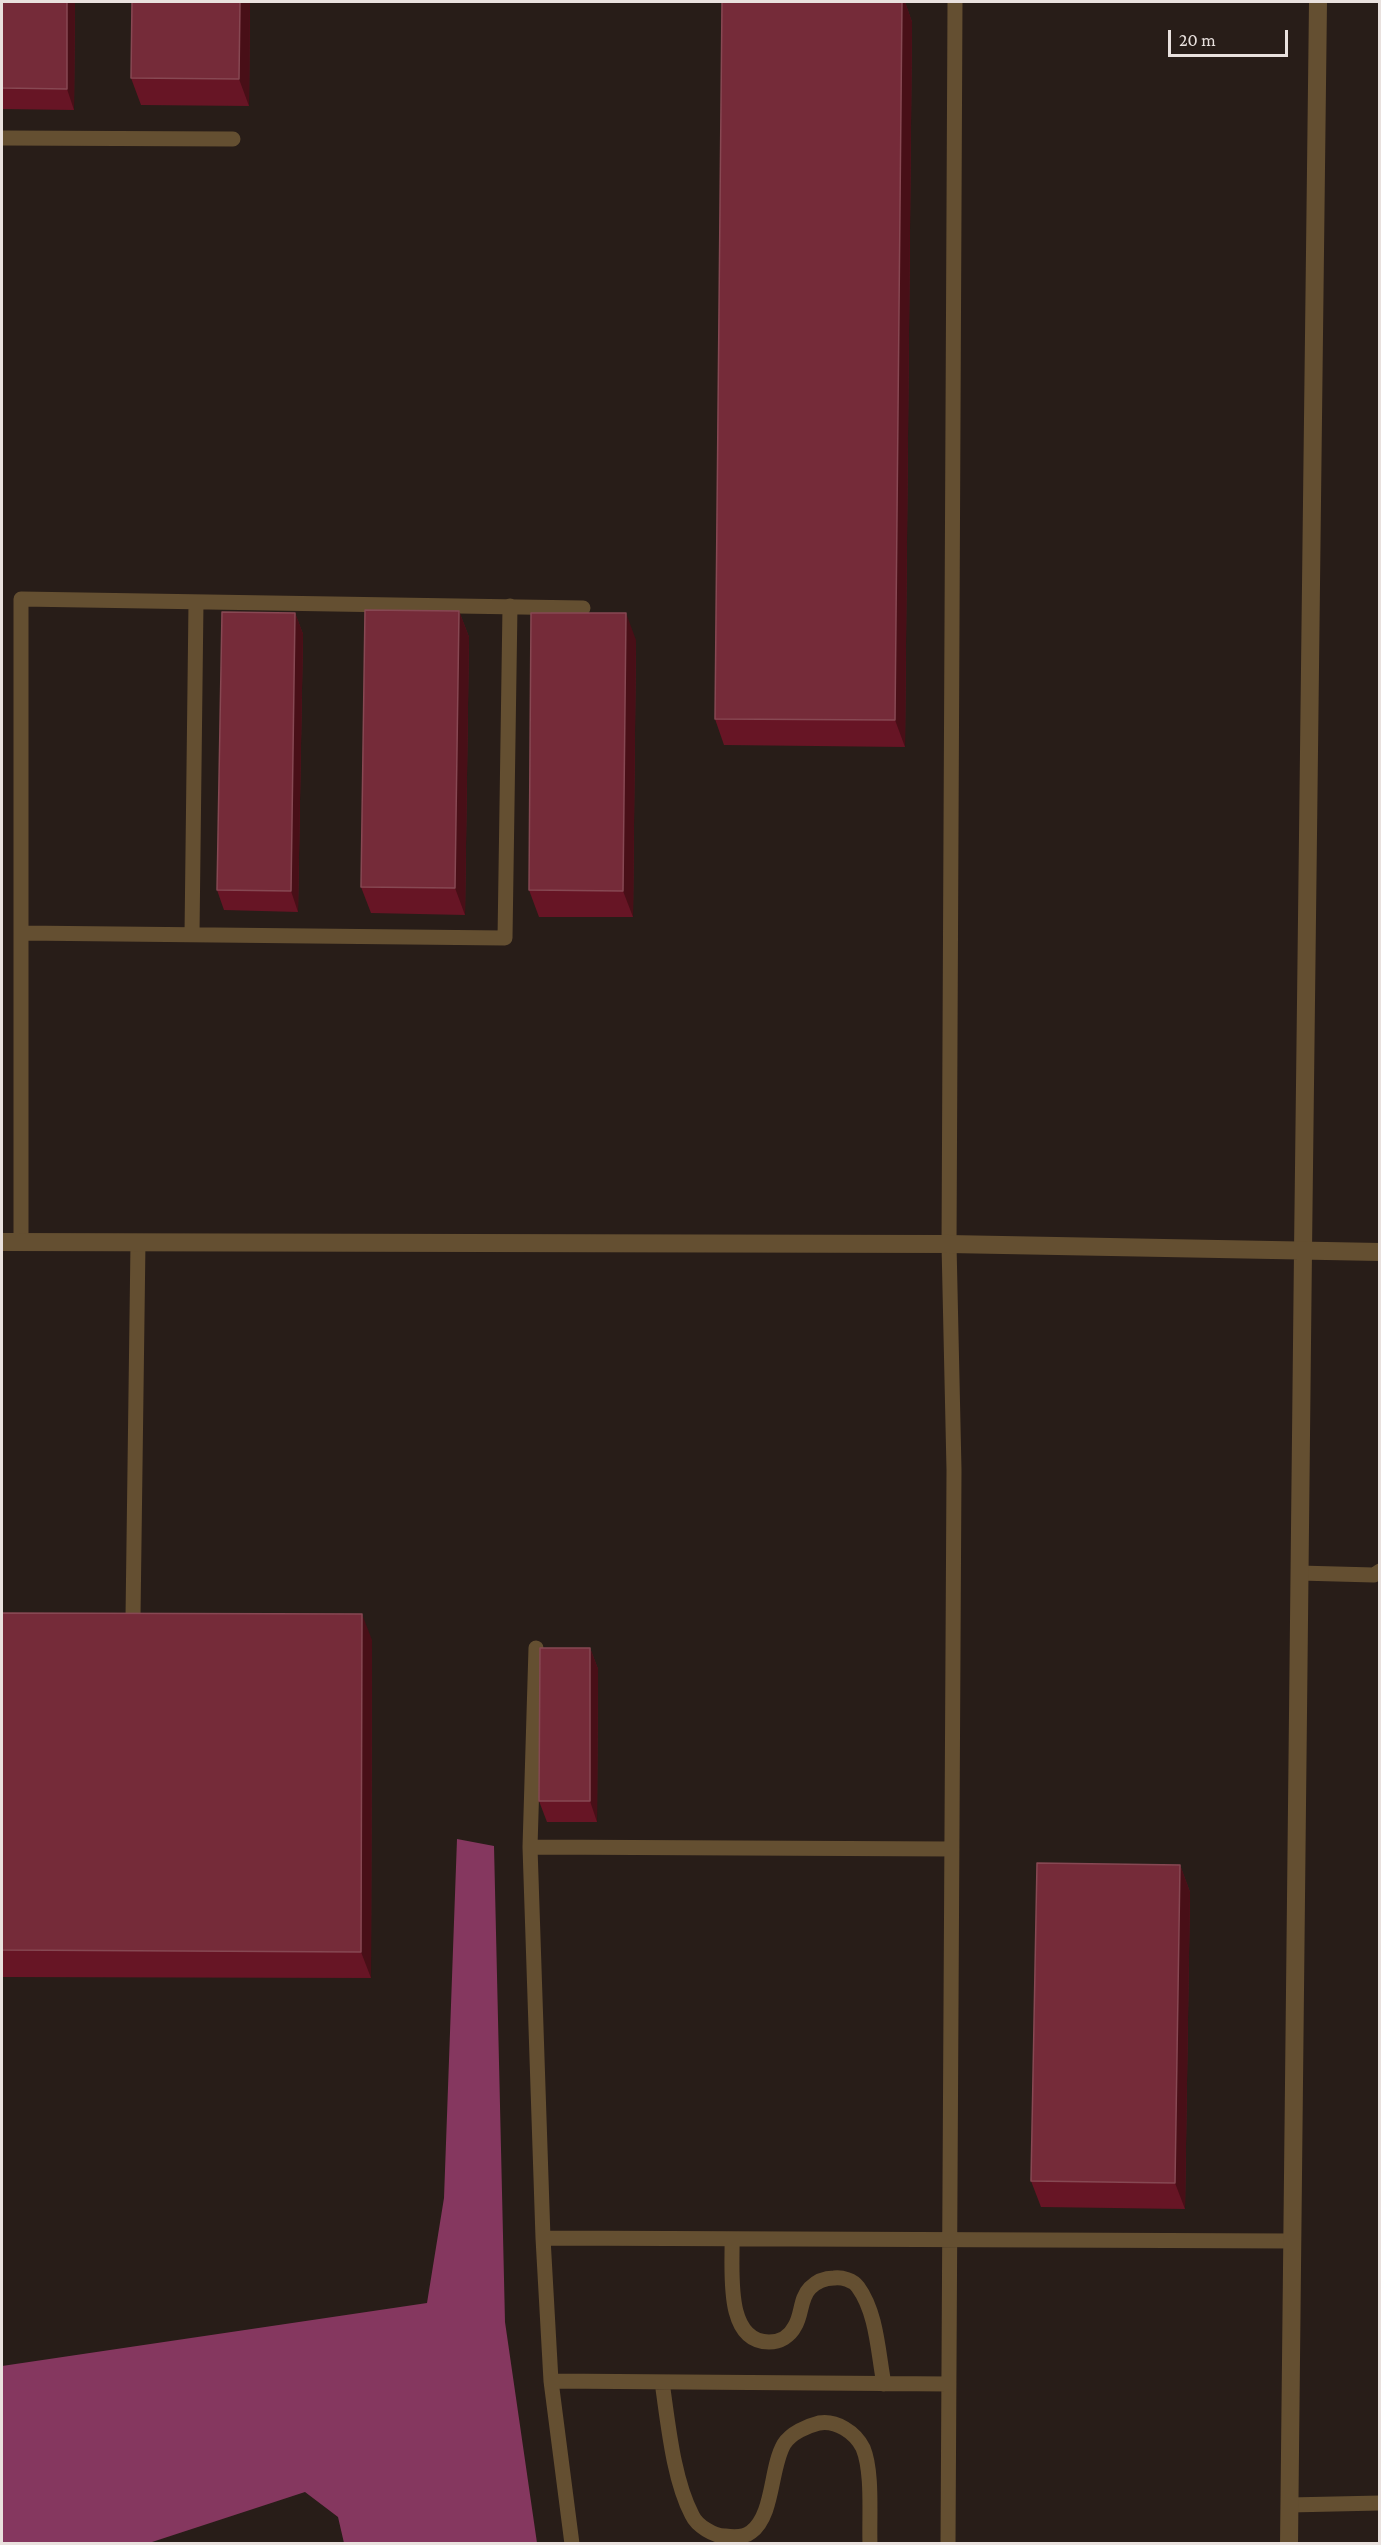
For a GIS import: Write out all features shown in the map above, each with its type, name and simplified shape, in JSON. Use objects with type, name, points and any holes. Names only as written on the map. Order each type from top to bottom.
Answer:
[{"type":"street","points":[[1289,2544],[1318,2]]},
{"type":"street","points":[[2,1242],[949,1244],[1380,1252]]},
{"type":"lane","points":[[948,2544],[954,1470],[949,1244],[955,2]]},
{"type":"lane","points":[[2,138],[233,139]]},
{"type":"lane","points":[[21,1242],[21,599],[583,608]]},
{"type":"lane","points":[[192,934],[196,602]]},
{"type":"lane","points":[[21,933],[505,938],[510,606]]},
{"type":"lane","points":[[133,1617],[138,1242]]},
{"type":"lane","points":[[1299,1574],[1374,1575],[1380,1571]]},
{"type":"lane","points":[[536,1648],[530,1847],[543,2238],[551,2381],[572,2544]]},
{"type":"lane","points":[[530,1847],[952,1849]]},
{"type":"lane","points":[[543,2238],[1292,2241]]},
{"type":"lane","points":[[732,2239],[734,2304],[740,2325],[751,2338],[767,2342],[781,2341],[795,2326],[809,2289],[825,2278],[842,2277],[857,2285],[869,2310],[884,2384]]},
{"type":"lane","points":[[551,2381],[949,2384]]},
{"type":"lane","points":[[662,2382],[675,2465],[692,2517],[715,2536],[734,2537],[751,2533],[764,2516],[773,2476],[785,2442],[806,2426],[828,2422],[846,2428],[863,2448],[868,2473],[870,2544]]},
{"type":"lane","points":[[1290,2505],[1380,2503]]},
{"type":"shaded area","points":[[457,1839],[494,1846],[505,2322],[537,2543],[344,2543],[338,2517],[305,2492],[149,2543],[2,2543],[2,2366],[427,2303],[444,2198]]},
{"type":"building","points":[[2,2],[67,2],[67,89],[2,88]]},
{"type":"building","points":[[132,2],[240,2],[239,79],[131,78]]},
{"type":"building","points":[[722,2],[902,2],[895,720],[715,719]]},
{"type":"building","points":[[365,610],[459,611],[455,888],[361,887]]},
{"type":"building","points":[[222,612],[295,613],[291,891],[217,890]]},
{"type":"building","points":[[531,613],[626,613],[623,891],[529,890]]},
{"type":"building","points":[[2,1613],[362,1614],[361,1952],[2,1950]]},
{"type":"building","points":[[540,1648],[590,1648],[590,1801],[539,1801]]},
{"type":"building","points":[[1037,1863],[1180,1865],[1175,2183],[1031,2181]]}]
